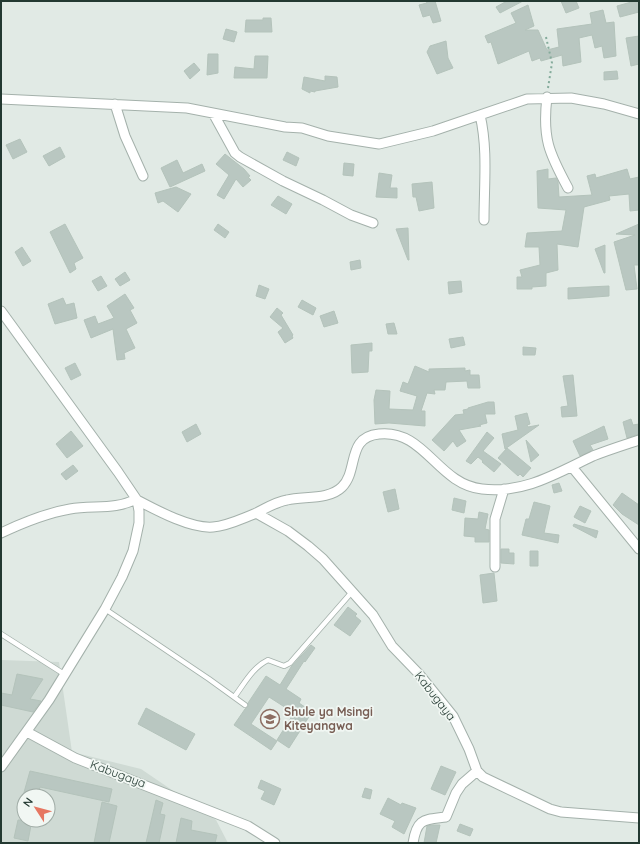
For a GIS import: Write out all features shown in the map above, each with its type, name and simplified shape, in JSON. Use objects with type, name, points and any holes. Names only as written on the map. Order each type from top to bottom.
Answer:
[{"type":"street","points":[[1,99],[187,108],[285,127],[302,128],[328,136],[379,144],[433,131],[527,99],[547,97],[571,98],[604,104],[639,114]]},
{"type":"street","points":[[547,97],[545,116],[547,142],[553,161],[568,188]]},
{"type":"street","points":[[115,104],[122,130],[143,176]]},
{"type":"street","points":[[213,113],[235,153],[240,157],[283,181],[351,215],[373,223]]},
{"type":"street","points":[[480,116],[484,131],[485,146],[484,220]]},
{"type":"street","points":[[1,312],[136,500],[139,523],[133,551],[122,577],[105,609],[27,732],[1,767]]},
{"type":"street","points":[[1,533],[69,509],[96,506],[120,506],[136,500],[165,514],[204,527],[213,527],[225,524],[287,500],[329,494],[338,490],[344,486],[358,445],[364,438],[380,434],[401,436],[411,440],[446,473],[463,484],[482,489],[504,489],[526,486],[572,467],[593,456],[639,440]]},
{"type":"street","points":[[572,467],[639,549]]},
{"type":"street","points":[[495,567],[495,519],[504,489]]},
{"type":"street","name":"Kabugaya","points":[[256,513],[288,531],[323,559],[351,593],[373,616],[392,646],[419,674],[453,716],[469,749],[477,771]]},
{"type":"street","name":"Kabugaya","points":[[27,732],[75,758],[248,826],[275,843]]},
{"type":"street","points":[[413,843],[415,832],[422,821],[429,818],[446,817],[462,784],[477,771],[492,783],[550,809],[562,812],[639,818]]},
{"type":"lane","points":[[235,696],[255,670],[265,661],[268,660],[284,666],[290,664],[351,593]]},
{"type":"lane","points":[[105,609],[235,696],[246,705]]},
{"type":"lane","points":[[1,634],[64,674]]},
{"type":"path","points":[[546,37],[552,70],[547,97]]},
{"type":"shaded area","points":[[1,660],[59,662],[72,752],[141,769],[216,820],[228,843],[1,843]]},
{"type":"building","points":[[426,1],[435,1],[441,21],[433,23],[430,15],[423,17],[419,5],[427,3]]},
{"type":"building","points":[[507,1],[523,1],[500,13],[496,7]]},
{"type":"building","points":[[561,1],[576,1],[579,8],[566,13]]},
{"type":"building","points":[[639,1],[639,12],[620,17],[617,6]]},
{"type":"building","points":[[528,5],[534,26],[525,30],[538,30],[547,50],[559,47],[557,29],[592,24],[590,13],[603,10],[606,23],[614,22],[616,56],[604,58],[602,46],[595,48],[592,35],[579,38],[581,62],[563,66],[562,55],[541,61],[540,58],[532,61],[529,51],[498,64],[491,42],[488,43],[485,36],[516,23],[511,13]]},
{"type":"building","points":[[263,18],[271,18],[272,32],[245,32],[246,20],[263,20]]},
{"type":"building","points":[[226,29],[237,32],[234,42],[223,39]]},
{"type":"building","points":[[639,36],[639,64],[631,66],[626,38]]},
{"type":"building","points":[[446,41],[448,58],[453,68],[437,74],[427,52],[430,46]]},
{"type":"building","points":[[208,54],[218,54],[218,73],[207,75]]},
{"type":"building","points":[[255,56],[268,56],[267,78],[234,78],[235,67],[254,69]]},
{"type":"building","points":[[194,63],[200,70],[190,79],[184,71]]},
{"type":"building","points":[[617,71],[618,79],[604,80],[604,72]]},
{"type":"building","points":[[325,76],[337,77],[338,87],[315,92],[310,91],[310,93],[302,89],[304,77],[325,81]]},
{"type":"building","points":[[20,139],[27,152],[13,159],[6,145]]},
{"type":"building","points":[[60,147],[65,157],[49,166],[43,156]]},
{"type":"building","points":[[287,152],[299,158],[296,166],[283,160]]},
{"type":"building","points":[[225,154],[244,169],[250,176],[248,177],[251,180],[243,187],[236,179],[224,199],[217,195],[229,175],[216,164]]},
{"type":"building","points":[[177,160],[183,173],[202,164],[205,171],[170,187],[161,168]]},
{"type":"building","points":[[344,163],[354,164],[353,176],[343,175]]},
{"type":"building","points":[[548,169],[548,179],[556,178],[558,182],[559,197],[592,195],[587,176],[595,174],[596,178],[627,169],[630,179],[639,177],[639,210],[630,211],[629,194],[609,196],[610,200],[584,207],[578,247],[557,244],[558,270],[546,273],[546,286],[532,287],[532,289],[517,289],[517,277],[522,277],[520,270],[540,265],[539,247],[525,247],[527,233],[562,231],[566,210],[538,208],[537,171]]},
{"type":"building","points":[[379,173],[392,175],[390,188],[397,188],[397,198],[376,197]]},
{"type":"building","points":[[432,182],[434,208],[419,211],[416,197],[413,197],[412,184]]},
{"type":"building","points":[[176,187],[191,194],[178,212],[163,201],[158,203],[155,193]]},
{"type":"building","points":[[278,196],[292,204],[286,214],[271,205]]},
{"type":"building","points":[[65,224],[83,258],[74,263],[76,269],[70,273],[50,232]]},
{"type":"building","points":[[218,224],[229,232],[225,238],[214,230]]},
{"type":"building","points":[[639,224],[639,265],[634,265],[637,289],[626,290],[614,242],[635,235],[616,234]]},
{"type":"building","points":[[408,228],[409,260],[396,229]]},
{"type":"building","points":[[605,245],[605,273],[604,273],[595,249]]},
{"type":"building","points":[[22,247],[31,261],[23,266],[15,252]]},
{"type":"building","points":[[360,260],[361,268],[351,270],[350,262]]},
{"type":"building","points":[[125,272],[130,280],[120,286],[115,279]]},
{"type":"building","points":[[101,276],[107,286],[98,291],[92,281]]},
{"type":"building","points":[[461,281],[462,292],[449,294],[448,282]]},
{"type":"building","points":[[259,285],[269,289],[265,299],[256,296]]},
{"type":"building","points":[[609,286],[609,296],[568,299],[568,288]]},
{"type":"building","points":[[125,294],[134,308],[130,310],[137,323],[126,329],[135,348],[124,353],[125,359],[117,360],[113,329],[91,338],[84,320],[95,316],[98,324],[114,318],[107,306]]},
{"type":"building","points":[[63,298],[66,305],[74,303],[77,318],[55,324],[48,304]]},
{"type":"building","points":[[302,300],[316,308],[313,315],[298,307]]},
{"type":"building","points":[[277,308],[283,313],[281,315],[293,335],[293,338],[285,343],[278,332],[283,328],[270,317]]},
{"type":"building","points":[[334,311],[338,323],[324,327],[320,316]]},
{"type":"building","points":[[394,323],[397,334],[388,334],[386,324]]},
{"type":"building","points":[[463,337],[465,345],[451,348],[449,339]]},
{"type":"building","points":[[372,343],[372,351],[369,351],[368,372],[352,373],[351,345]]},
{"type":"building","points":[[523,347],[536,348],[535,355],[523,355]]},
{"type":"building","points":[[75,363],[81,375],[71,380],[65,368]]},
{"type":"building","points":[[415,366],[429,372],[429,369],[465,368],[465,371],[470,370],[470,375],[479,375],[480,388],[468,388],[467,381],[446,382],[445,390],[434,390],[435,394],[427,393],[421,411],[425,411],[425,426],[389,423],[375,424],[374,400],[376,390],[390,391],[389,409],[413,410],[417,396],[400,391],[403,382],[408,384]]},
{"type":"building","points":[[573,375],[577,416],[562,417],[561,407],[568,406],[563,376]]},
{"type":"building","points":[[488,402],[494,402],[495,414],[485,414],[487,423],[479,425],[481,426],[459,430],[466,441],[457,447],[453,441],[444,451],[432,440],[455,415],[464,414],[463,410]]},
{"type":"building","points":[[527,413],[530,424],[527,425],[528,427],[539,425],[505,449],[502,434],[518,430],[515,416]]},
{"type":"building","points":[[631,419],[633,425],[639,424],[639,434],[627,438],[623,422]]},
{"type":"building","points":[[196,424],[201,434],[187,442],[182,432]]},
{"type":"building","points":[[604,426],[608,439],[590,445],[593,450],[580,456],[573,441]]},
{"type":"building","points":[[71,431],[83,446],[67,458],[56,444]]},
{"type":"building","points":[[487,432],[494,438],[483,451],[501,464],[494,472],[478,457],[471,464],[466,461]]},
{"type":"building","points":[[526,440],[539,455],[531,462]]},
{"type":"building","points":[[507,448],[531,468],[523,477],[520,474],[518,476],[498,458]]},
{"type":"building","points":[[73,465],[78,471],[66,480],[61,474]]},
{"type":"building","points":[[559,483],[562,491],[554,493],[552,485]]},
{"type":"building","points":[[395,489],[399,509],[388,512],[383,492]]},
{"type":"building","points":[[622,493],[639,505],[639,525],[622,514],[613,505]]},
{"type":"building","points":[[454,498],[466,501],[464,513],[452,510]]},
{"type":"building","points":[[534,502],[550,506],[544,533],[559,535],[558,543],[522,535],[526,519],[529,519]]},
{"type":"building","points":[[580,506],[591,511],[585,523],[574,517]]},
{"type":"building","points":[[479,512],[488,514],[485,529],[489,530],[489,542],[475,542],[475,537],[464,536],[465,518],[478,519]]},
{"type":"building","points":[[574,524],[598,531],[596,538],[573,526]]},
{"type":"building","points":[[501,549],[509,549],[509,553],[514,553],[514,564],[501,563]]},
{"type":"building","points":[[530,551],[538,551],[538,566],[530,566]]},
{"type":"building","points":[[494,573],[497,601],[483,603],[480,575]]},
{"type":"building","points":[[348,607],[357,614],[355,616],[361,621],[350,636],[334,625]]},
{"type":"building","points":[[311,645],[315,648],[305,662],[304,661],[286,689],[301,699],[299,703],[312,712],[289,748],[277,740],[294,713],[269,697],[251,724],[277,741],[271,750],[234,725],[248,707],[248,703],[266,676],[280,685],[291,667]]},
{"type":"building","points":[[17,674],[43,679],[30,699],[41,701],[33,712],[1,705],[1,693],[12,695]]},
{"type":"building","points":[[146,708],[195,734],[186,750],[138,724]]},
{"type":"building","points":[[441,766],[456,772],[445,795],[431,789]]},
{"type":"building","points":[[30,771],[112,789],[109,802],[56,790],[56,788],[25,788]]},
{"type":"building","points":[[261,780],[281,789],[274,805],[261,799],[265,791],[258,788]]},
{"type":"building","points":[[365,788],[372,790],[370,799],[362,797]]},
{"type":"building","points":[[388,798],[401,805],[402,803],[416,808],[404,834],[392,827],[395,821],[380,814]]},
{"type":"building","points":[[156,800],[163,803],[160,814],[165,815],[159,843],[146,843]]},
{"type":"building","points":[[102,802],[117,806],[109,843],[94,843]]},
{"type":"building","points":[[181,818],[192,821],[191,830],[217,835],[215,843],[176,843]]},
{"type":"building","points":[[460,824],[473,829],[470,836],[457,831]]},
{"type":"building","points":[[440,825],[436,843],[424,843],[427,826]]},
{"type":"building","points":[[16,828],[30,828],[28,841],[14,838]]},
{"type":"place","name":"Shule ya Msingi Kiteyangwa","points":[[270,719]]}]
